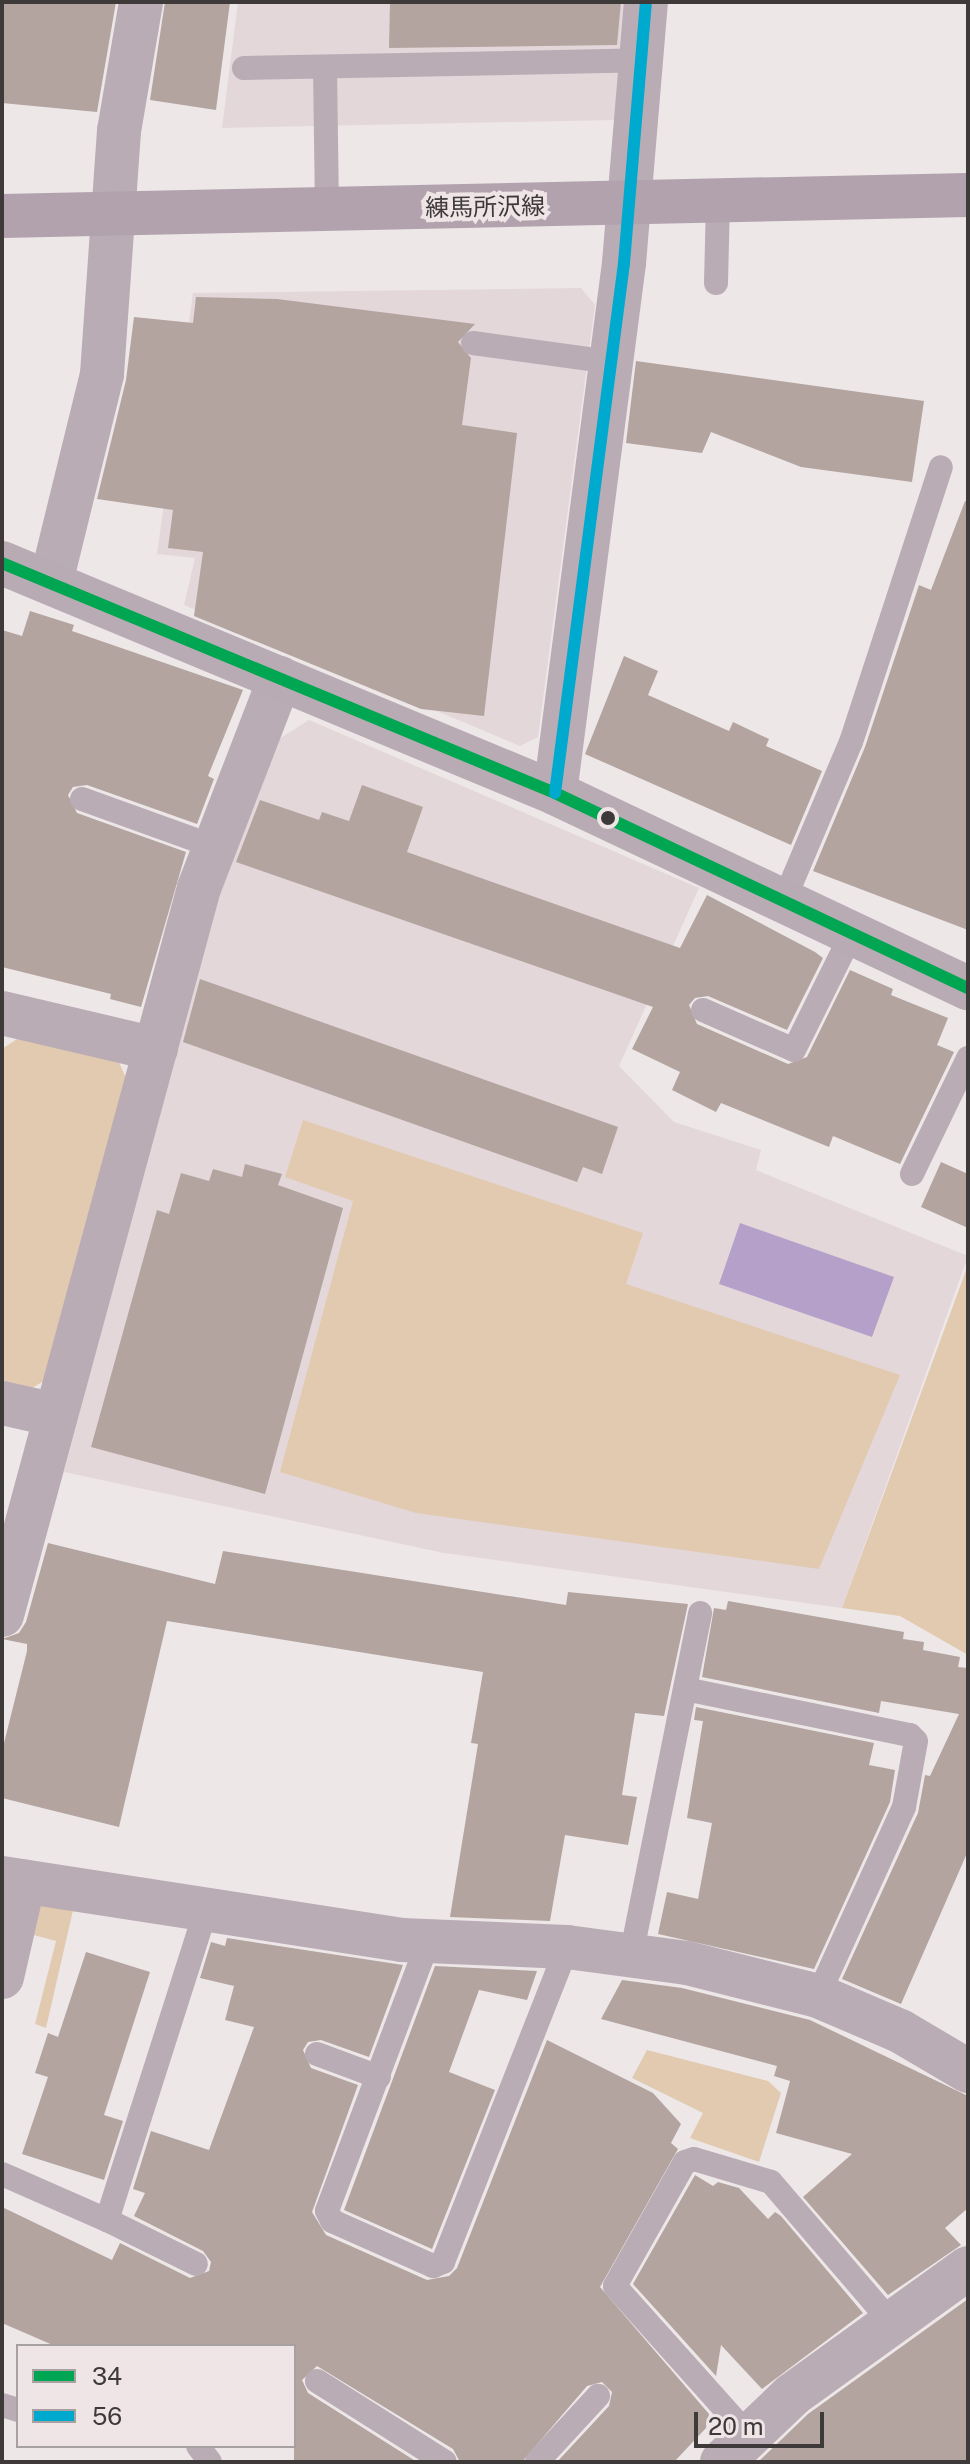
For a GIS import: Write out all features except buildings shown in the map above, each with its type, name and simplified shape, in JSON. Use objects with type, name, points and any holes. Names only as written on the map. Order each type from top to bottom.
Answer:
[{"type":"main road","name":"練馬所沢線","points":[[2,216],[968,195]]},
{"type":"street","points":[[51,582],[102,374],[117,213],[119,131],[141,2]]},
{"type":"street","points":[[555,793],[630,204],[644,60],[646,2]]},
{"type":"street","points":[[2,563],[555,793],[785,898],[968,988]]},
{"type":"street","points":[[2,1615],[190,917],[280,678]]},
{"type":"street","points":[[2,1013],[156,1049]]},
{"type":"street","points":[[2,1403],[56,1415]]},
{"type":"street","points":[[2,1977],[13,1880],[428,1942],[567,1947],[687,1963],[818,1996],[900,2031],[968,2071]]},
{"type":"street","points":[[736,2449],[792,2395],[968,2268]]},
{"type":"lane","points":[[244,68],[644,60]]},
{"type":"lane","points":[[325,67],[327,209]]},
{"type":"lane","points":[[716,283],[718,202]]},
{"type":"lane","points":[[473,343],[610,362]]},
{"type":"lane","points":[[785,898],[851,742],[941,467]]},
{"type":"lane","points":[[82,799],[215,847]]},
{"type":"lane","points":[[703,1010],[794,1050],[853,931]]},
{"type":"lane","points":[[912,1174],[968,1058]]},
{"type":"lane","points":[[631,1956],[700,1613]]},
{"type":"lane","points":[[685,1689],[910,1735],[916,1741],[904,1807],[818,1996]]},
{"type":"lane","points":[[107,2220],[206,1909]]},
{"type":"lane","points":[[428,1942],[328,2217],[440,2265],[567,1947]]},
{"type":"lane","points":[[317,2054],[379,2077]]},
{"type":"lane","points":[[736,2449],[615,2286],[685,2162],[694,2159],[771,2182],[892,2323]]},
{"type":"lane","points":[[2,2174],[107,2220],[196,2264]]},
{"type":"lane","points":[[317,2381],[445,2462]]},
{"type":"lane","points":[[537,2462],[598,2396]]},
{"type":"shaded area","points":[[238,2],[624,2],[620,107],[614,120],[222,128]]},
{"type":"shaded area","points":[[581,288],[595,305],[538,737],[520,746],[184,605],[195,558],[157,554],[193,293]]},
{"type":"shaded area","points":[[309,720],[699,888],[619,1066],[674,1122],[761,1150],[756,1170],[968,1256],[842,1608],[444,1553],[64,1472],[218,888],[276,741]]},
{"type":"shaded area","points":[[20,1037],[117,1058],[131,1089],[47,1379],[29,1390],[2,1384],[2,1049]]},
{"type":"shaded area","points":[[303,1120],[643,1233],[626,1284],[900,1375],[819,1569],[416,1513],[280,1472],[353,1201],[285,1177]]},
{"type":"shaded area","points":[[740,1223],[894,1277],[872,1337],[719,1284]]},
{"type":"shaded area","points":[[968,1265],[968,1655],[900,1616],[842,1608]]},
{"type":"shaded area","points":[[48,1902],[74,1906],[46,2028],[35,2024],[56,1941],[26,1933],[33,1911]]},
{"type":"shaded area","points":[[647,2050],[768,2081],[781,2093],[759,2162],[690,2138],[703,2113],[632,2078]]},
{"type":"transit line","name":"56","points":[[555,793],[624,263],[646,2]]},
{"type":"transit line","name":"34","points":[[2,563],[555,793],[968,988]]}]
